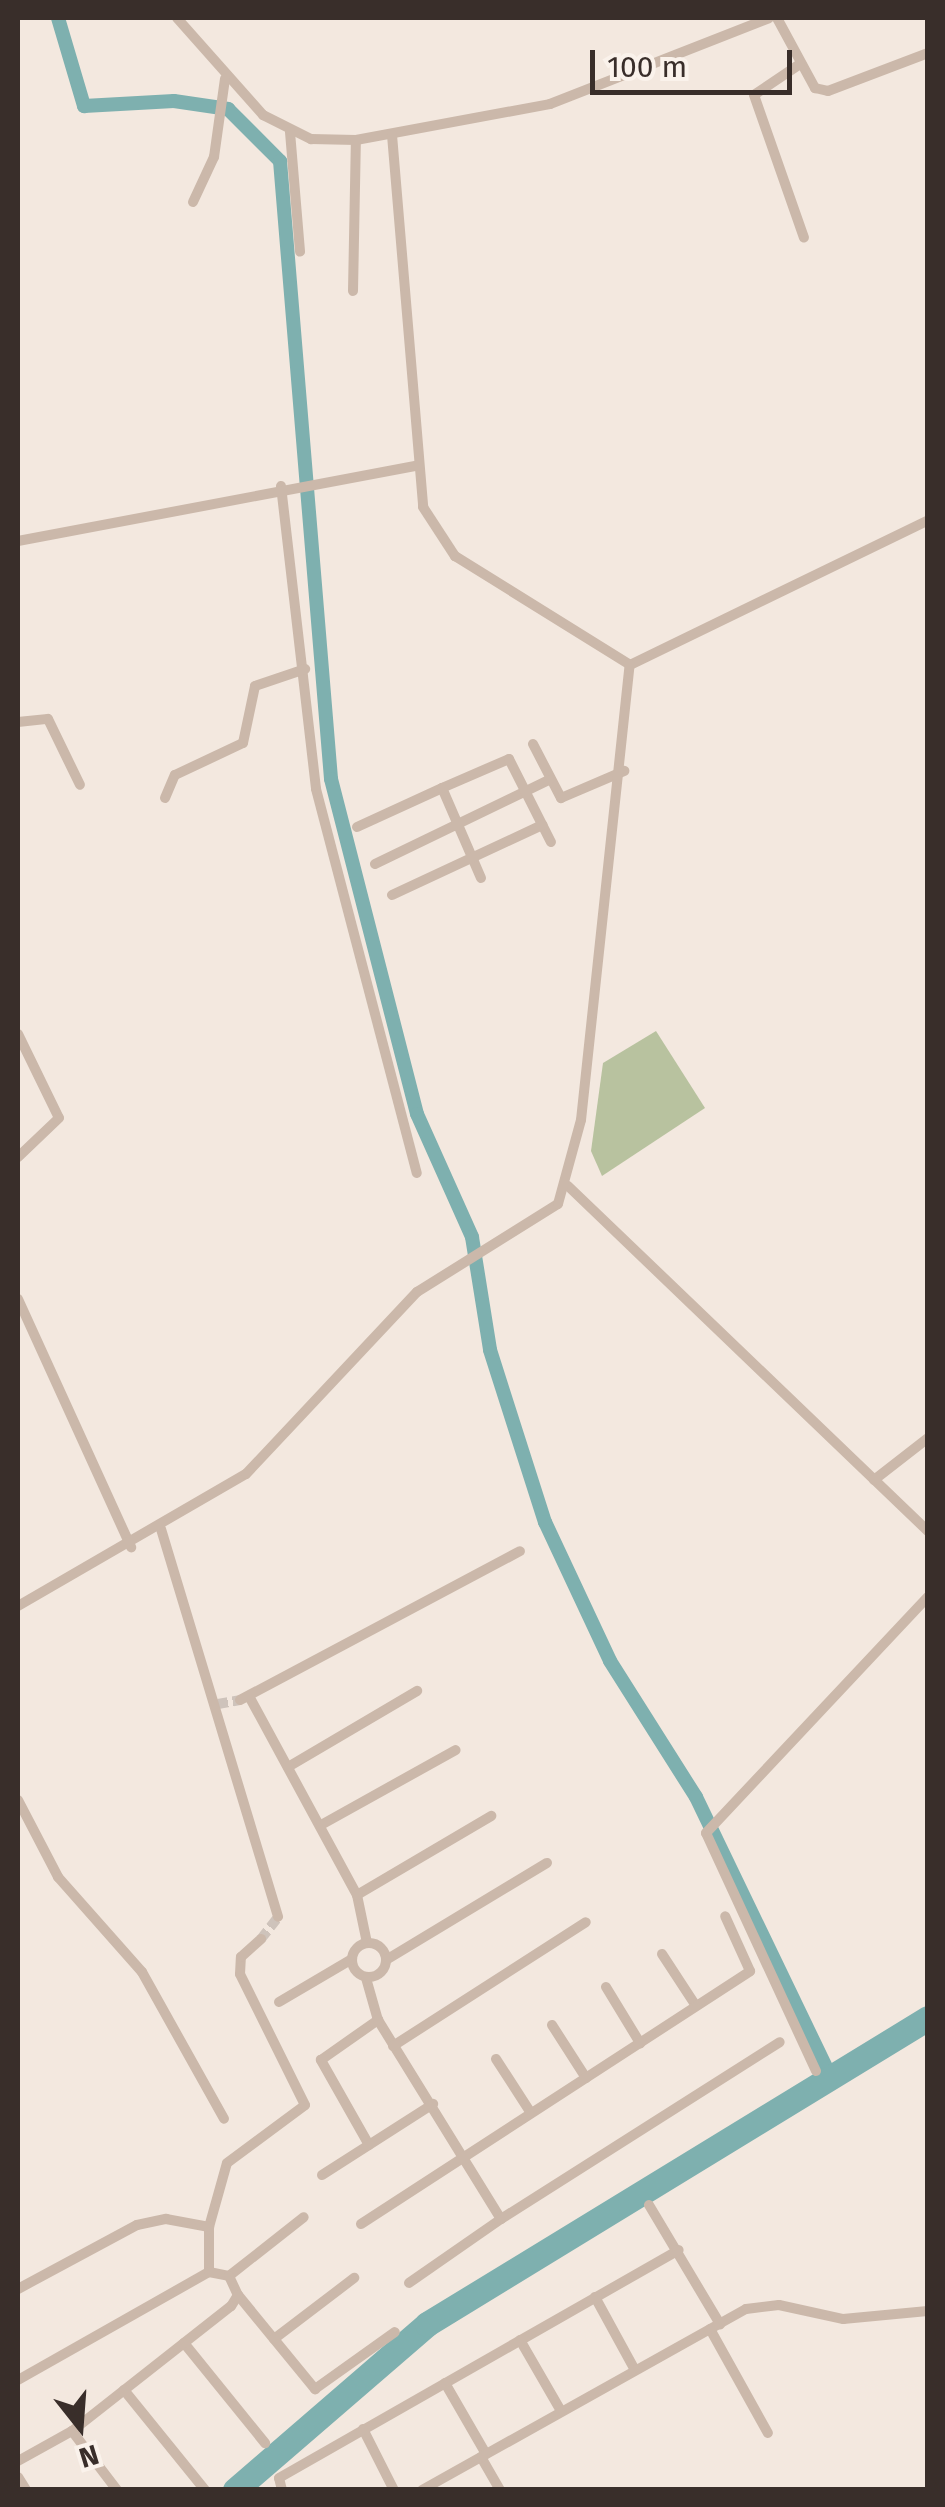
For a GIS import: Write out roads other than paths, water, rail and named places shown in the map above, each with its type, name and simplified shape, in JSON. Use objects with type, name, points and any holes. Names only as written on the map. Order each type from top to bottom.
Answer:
[{"type":"street","points":[[177,18],[225,79],[290,132],[356,140],[550,104],[769,18]]},
{"type":"street","points":[[777,18],[800,64],[828,92],[928,53]]},
{"type":"street","points":[[800,64],[754,95],[804,238]]},
{"type":"street","points":[[193,202],[214,156],[218,99],[225,79]]},
{"type":"street","points":[[290,132],[300,252]]},
{"type":"street","points":[[392,136],[426,517],[440,543],[630,665]]},
{"type":"street","points":[[353,291],[356,140]]},
{"type":"street","points":[[18,540],[285,485],[419,465]]},
{"type":"street","points":[[285,485],[316,789],[417,1173]]},
{"type":"street","points":[[630,665],[928,520]]},
{"type":"street","points":[[18,1606],[128,1537],[161,1530],[246,1474],[378,1329],[468,1258],[545,1216],[568,1186],[624,771],[630,665]]},
{"type":"street","points":[[165,798],[175,775],[242,743],[256,686],[305,669]]},
{"type":"street","points":[[18,722],[48,719],[80,785]]},
{"type":"street","points":[[533,744],[561,798],[624,771]]},
{"type":"street","points":[[357,827],[508,759],[551,842]]},
{"type":"street","points":[[375,864],[549,780]]},
{"type":"street","points":[[442,788],[481,878]]},
{"type":"street","points":[[392,894],[542,824]]},
{"type":"street","points":[[18,1034],[59,1118],[18,1157]]},
{"type":"street","points":[[568,1186],[650,1271],[928,1531]]},
{"type":"street","points":[[18,1299],[128,1537]]},
{"type":"street","points":[[874,1480],[928,1438]]},
{"type":"street","points":[[161,1530],[278,1917]]},
{"type":"street","points":[[386,1960],[367,1943],[357,1896],[288,1766],[245,1699],[520,1551]]},
{"type":"street","points":[[816,2070],[708,1831],[928,1597]]},
{"type":"street","points":[[288,1766],[417,1691]]},
{"type":"street","points":[[321,1826],[456,1750]]},
{"type":"street","points":[[18,1800],[58,1877],[142,1972],[224,2119]]},
{"type":"street","points":[[357,1896],[491,1816]]},
{"type":"street","points":[[366,1978],[386,1960],[548,1862]]},
{"type":"street","points":[[361,2224],[750,1971],[725,1916]]},
{"type":"street","points":[[393,2046],[586,1922]]},
{"type":"street","points":[[209,2272],[209,2227],[227,2163],[286,2123],[306,2097],[240,1974],[241,1957],[261,1938]]},
{"type":"street","points":[[279,2002],[352,1959],[367,1943]]},
{"type":"street","points":[[662,1954],[696,2006]]},
{"type":"street","points":[[352,1959],[366,1978],[378,2020],[468,2154],[501,2219]]},
{"type":"street","points":[[606,1987],[640,2043]]},
{"type":"street","points":[[369,2145],[321,2060],[378,2020]]},
{"type":"street","points":[[552,2025],[586,2078]]},
{"type":"street","points":[[409,2283],[501,2219],[780,2042]]},
{"type":"street","points":[[496,2059],[531,2113]]},
{"type":"street","points":[[322,2175],[433,2104]]},
{"type":"street","points":[[649,2205],[678,2250],[768,2432]]},
{"type":"street","points":[[18,2380],[209,2272],[229,2276],[304,2216]]},
{"type":"street","points":[[18,2288],[137,2225],[166,2218],[209,2227]]},
{"type":"street","points":[[282,2490],[279,2478],[678,2250]]},
{"type":"street","points":[[229,2276],[238,2295],[274,2339],[324,2388],[395,2332]]},
{"type":"street","points":[[274,2339],[354,2278]]},
{"type":"street","points":[[18,2461],[72,2430],[184,2343],[238,2295]]},
{"type":"street","points":[[595,2297],[635,2370]]},
{"type":"street","points":[[422,2490],[715,2326],[763,2304],[843,2319],[928,2311]]},
{"type":"street","points":[[520,2340],[561,2412]]},
{"type":"street","points":[[184,2343],[265,2444]]},
{"type":"street","points":[[444,2383],[500,2490]]},
{"type":"street","points":[[124,2390],[205,2490]]},
{"type":"street","points":[[363,2429],[394,2490]]},
{"type":"street","points":[[72,2430],[117,2490]]},
{"type":"street","points":[[18,2477],[26,2490]]},
{"type":"waterway","points":[[58,18],[84,106],[174,101],[228,109],[280,161],[331,779],[417,1114],[472,1237],[490,1350],[545,1522],[610,1661],[696,1797],[830,2076]]},
{"type":"waterway","points":[[235,2490],[427,2324],[928,2018]]},
{"type":"tunnel","points":[[218,1704],[240,1700]]},
{"type":"tunnel","points":[[261,1939],[278,1917]]}]
